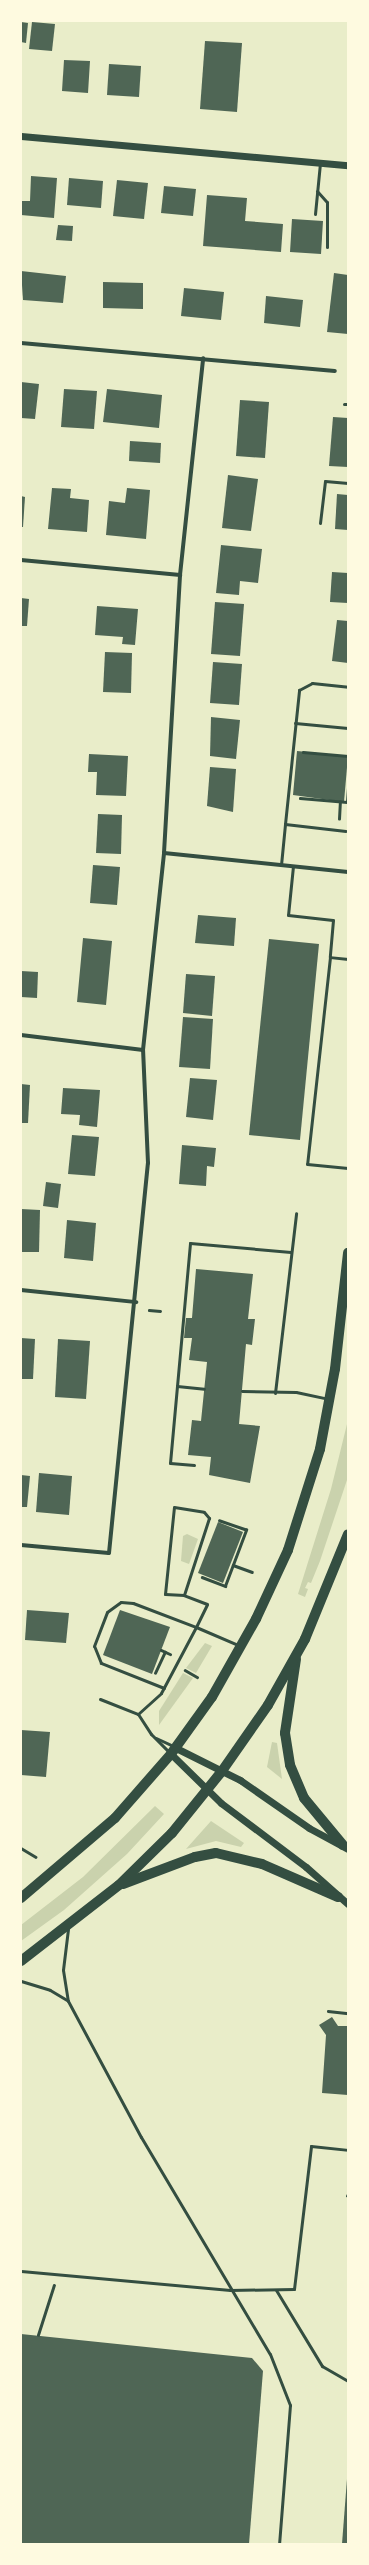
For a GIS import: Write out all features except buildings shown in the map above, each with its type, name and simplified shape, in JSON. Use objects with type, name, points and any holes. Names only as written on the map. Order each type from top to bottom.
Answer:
[{"type":"main road","points":[[21,1898],[115,1818],[174,1751],[242,1647],[288,1550],[318,1455],[330,1399],[348,1253]]},
{"type":"main road","points":[[21,1961],[68,1927],[119,1885],[208,1790],[268,1705],[296,1654],[348,1534]]},
{"type":"main road","points":[[296,1654],[285,1733],[290,1765],[304,1798],[345,1847]]},
{"type":"main road","points":[[119,1885],[191,1858],[216,1853],[262,1864],[338,1897]]},
{"type":"street","points":[[21,136],[348,165]]},
{"type":"street","points":[[21,343],[336,371]]},
{"type":"street","points":[[21,1545],[109,1553],[136,1302],[148,1163],[143,1050],[164,853],[180,575],[203,358]]},
{"type":"street","points":[[21,560],[180,575]]},
{"type":"street","points":[[164,853],[348,872]]},
{"type":"street","points":[[21,1035],[143,1050]]},
{"type":"street","points":[[21,1290],[136,1302]]},
{"type":"street","points":[[174,1751],[222,1771],[345,1847]]},
{"type":"street","points":[[174,1751],[208,1790],[348,1904]]},
{"type":"lane","points":[[314,214],[320,162]]},
{"type":"lane","points":[[317,191],[327,202],[327,247]]},
{"type":"lane","points":[[320,523],[325,481],[348,483]]},
{"type":"lane","points":[[281,865],[298,694],[304,684],[348,686]]},
{"type":"lane","points":[[295,723],[348,728]]},
{"type":"lane","points":[[285,824],[346,830]]},
{"type":"lane","points":[[293,866],[288,915],[333,920],[308,1164],[348,1168]]},
{"type":"lane","points":[[330,957],[348,960]]},
{"type":"lane","points":[[275,1393],[296,1213]]},
{"type":"lane","points":[[194,1465],[170,1463],[190,1243],[291,1252]]},
{"type":"lane","points":[[177,1386],[204,1389]]},
{"type":"lane","points":[[242,1391],[275,1393],[296,1392],[330,1399]]},
{"type":"lane","points":[[138,1714],[164,1688],[207,1604],[184,1595],[165,1594],[174,1507],[204,1512],[210,1518],[184,1595]]},
{"type":"lane","points":[[164,1688],[101,1663],[96,1658],[94,1646],[107,1612],[116,1604],[126,1601],[196,1627],[242,1647]]},
{"type":"lane","points":[[100,1699],[138,1714],[154,1737],[174,1751]]},
{"type":"lane","points":[[154,1737],[174,1751]]},
{"type":"lane","points":[[68,1927],[63,1970],[68,2001],[230,2290],[270,2354],[290,2405],[279,2544]]},
{"type":"lane","points":[[21,1981],[50,1990],[68,2001]]},
{"type":"lane","points":[[21,2271],[58,2273],[230,2290],[294,2289],[311,2146],[348,2150]]},
{"type":"lane","points":[[276,2290],[322,2366],[348,2381]]},
{"type":"path","points":[[300,745],[299,752],[348,756]]},
{"type":"path","points":[[295,797],[347,802],[348,788]]},
{"type":"path","points":[[340,802],[340,808]]},
{"type":"path","points":[[149,1310],[160,1311]]},
{"type":"path","points":[[197,1575],[225,1586],[246,1530],[220,1521]]},
{"type":"path","points":[[232,1566],[252,1572]]},
{"type":"path","points":[[161,1650],[170,1654]]},
{"type":"path","points":[[154,1674],[165,1652]]},
{"type":"path","points":[[185,1670],[197,1677]]},
{"type":"path","points":[[21,1848],[36,1857]]},
{"type":"path","points":[[328,2011],[348,2013]]},
{"type":"path","points":[[38,2335],[58,2273]]},
{"type":"green space","points":[[348,1420],[348,1477],[320,1561],[311,1583],[308,1582],[305,1588],[308,1589],[305,1597],[298,1594],[331,1489]]},
{"type":"green space","points":[[187,1534],[198,1539],[189,1564],[181,1561],[183,1536]]},
{"type":"green space","points":[[205,1643],[212,1646],[196,1673],[186,1668]]},
{"type":"green space","points":[[183,1673],[193,1678],[159,1725],[159,1711]]},
{"type":"green space","points":[[272,1742],[277,1743],[282,1779],[267,1767]]},
{"type":"green space","points":[[155,1806],[164,1814],[127,1854],[64,1910],[21,1941],[21,1925],[83,1877]]},
{"type":"green space","points":[[211,1821],[244,1843],[241,1847],[216,1841],[186,1849]]}]
